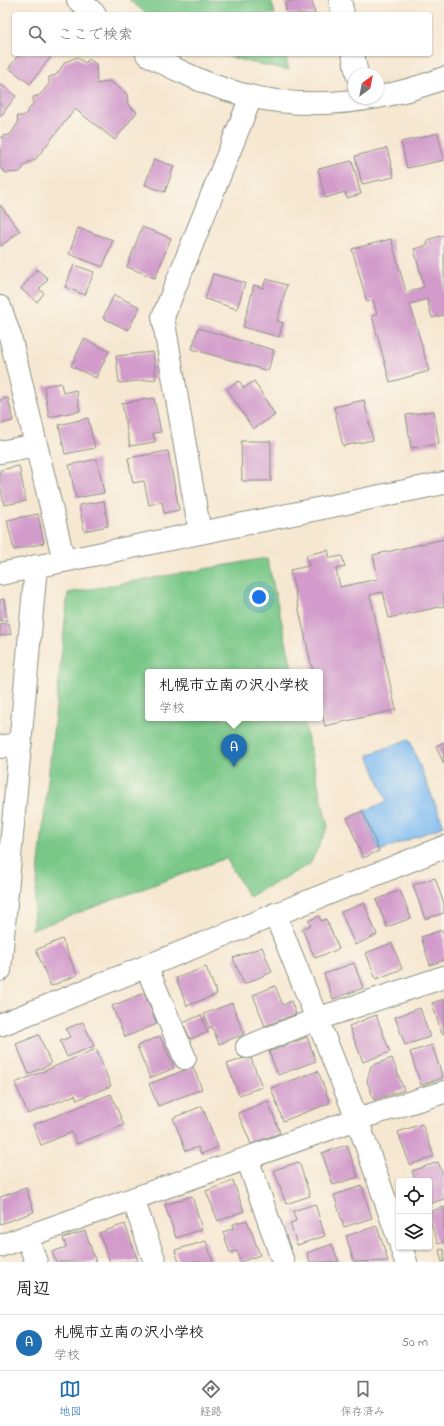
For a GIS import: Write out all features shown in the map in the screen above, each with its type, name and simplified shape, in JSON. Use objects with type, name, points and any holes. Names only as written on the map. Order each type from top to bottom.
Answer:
[{"type":"street","points":[[78,0],[93,12]]},
{"type":"street","points":[[340,0],[343,12]]},
{"type":"street","points":[[151,56],[192,77],[221,88],[273,102],[308,103],[348,100]]},
{"type":"street","points":[[353,56],[356,68]]},
{"type":"street","points":[[384,95],[415,89],[444,78]]},
{"type":"street","points":[[200,533],[163,317],[251,97]]},
{"type":"street","points":[[0,307],[5,337],[36,445],[64,561]]},
{"type":"street","points":[[0,452],[36,445]]},
{"type":"street","points":[[0,574],[444,483]]},
{"type":"street","points":[[0,970],[10,745],[36,566]]},
{"type":"street","points":[[0,1025],[444,847]]},
{"type":"street","points":[[275,914],[357,1119],[396,1231]]},
{"type":"street","points":[[146,966],[185,1058]]},
{"type":"street","points":[[247,1047],[317,1019],[444,977]]},
{"type":"street","points":[[0,1246],[357,1119],[444,1092]]},
{"type":"street","points":[[247,1158],[283,1262]]},
{"type":"street","points":[[133,1199],[155,1262]]},
{"type":"street","points":[[27,1236],[36,1262]]},
{"type":"street","points":[[402,1250],[406,1262]]},
{"type":"green space","points":[[129,0],[271,0],[274,12],[144,12]]},
{"type":"green space","points":[[228,56],[286,56],[289,70],[244,61]]},
{"type":"green space","points":[[267,558],[292,669],[145,669],[145,721],[304,721],[328,827],[310,864],[249,897],[226,858],[32,930],[68,593]]},
{"type":"water","points":[[409,739],[444,826],[379,851],[363,811],[387,802],[368,755]]},
{"type":"building","points":[[299,0],[312,0],[315,12],[287,12],[285,3]]},
{"type":"building","points":[[18,56],[51,56],[30,84],[9,68]]},
{"type":"building","points":[[77,57],[85,63],[89,59],[96,64],[97,84],[110,81],[127,94],[128,105],[137,112],[115,140],[75,109],[35,160],[27,163],[20,172],[6,173],[0,168],[0,147],[3,143],[2,136],[10,135],[18,123],[17,116],[24,116],[33,104],[33,97],[40,95],[49,84],[49,77],[56,75],[65,62]]},
{"type":"building","points":[[0,83],[16,96],[0,117]]},
{"type":"building","points":[[438,133],[444,160],[407,168],[401,142]]},
{"type":"building","points":[[387,148],[394,177],[362,184],[355,156]]},
{"type":"building","points":[[154,159],[174,166],[165,192],[145,185]]},
{"type":"building","points":[[352,161],[361,194],[347,198],[345,192],[325,198],[318,169]]},
{"type":"building","points":[[0,205],[20,231],[1,246],[0,245]]},
{"type":"building","points":[[142,227],[171,238],[155,278],[127,267]]},
{"type":"building","points":[[78,228],[113,240],[103,267],[69,254]]},
{"type":"building","points":[[444,235],[444,315],[432,318],[427,299],[410,304],[429,371],[390,382],[372,316],[377,314],[373,300],[367,302],[352,249],[391,239],[406,292],[424,287],[414,249],[428,245],[427,240]]},
{"type":"building","points":[[74,265],[94,272],[85,295],[65,287]]},
{"type":"building","points":[[37,269],[48,279],[39,289],[44,293],[37,302],[21,289]]},
{"type":"building","points":[[213,274],[245,283],[237,309],[205,299]]},
{"type":"building","points":[[266,279],[287,285],[277,321],[283,323],[279,337],[243,327],[254,285],[263,288]]},
{"type":"building","points":[[114,295],[140,307],[128,330],[103,318]]},
{"type":"building","points":[[198,328],[274,350],[268,371],[192,349]]},
{"type":"building","points":[[84,339],[109,351],[96,378],[71,366]]},
{"type":"building","points":[[153,352],[156,379],[119,383],[116,356]]},
{"type":"building","points":[[239,381],[244,388],[254,381],[275,415],[253,429],[227,389]]},
{"type":"building","points":[[61,383],[63,393],[76,390],[80,411],[49,417],[44,386]]},
{"type":"building","points":[[8,398],[13,421],[0,424],[0,400]]},
{"type":"building","points":[[154,398],[161,432],[153,433],[155,442],[130,446],[122,403]]},
{"type":"building","points":[[364,400],[373,440],[343,446],[334,407]]},
{"type":"building","points":[[434,411],[439,444],[411,448],[406,415]]},
{"type":"building","points":[[88,418],[95,448],[65,454],[59,425]]},
{"type":"building","points":[[241,441],[271,441],[271,481],[242,481]]},
{"type":"building","points":[[168,451],[179,510],[164,513],[162,502],[149,505],[144,481],[133,483],[128,458]]},
{"type":"building","points":[[97,459],[104,493],[76,498],[69,465]]},
{"type":"building","points":[[19,466],[26,501],[4,505],[0,485],[0,470]]},
{"type":"building","points":[[104,501],[108,526],[84,531],[79,505]]},
{"type":"building","points":[[38,514],[44,543],[14,550],[7,520]]},
{"type":"building","points":[[444,539],[444,606],[389,618],[383,592],[370,595],[396,710],[325,726],[323,718],[323,669],[312,669],[290,570],[309,566],[306,555],[328,550],[330,558],[342,556],[345,567],[336,569],[340,587],[378,579],[373,555]]},
{"type":"building","points":[[4,599],[7,620],[0,621],[0,600]]},
{"type":"building","points":[[9,623],[11,634],[0,636],[0,624]]},
{"type":"building","points":[[444,742],[444,764],[436,746]]},
{"type":"building","points":[[363,811],[379,851],[363,858],[347,818]]},
{"type":"building","points":[[435,878],[444,904],[444,913],[425,919],[413,885]]},
{"type":"building","points":[[400,890],[411,918],[387,927],[376,900]]},
{"type":"building","points":[[364,903],[377,935],[355,945],[341,912]]},
{"type":"building","points":[[319,916],[321,921],[326,919],[339,949],[315,958],[302,929],[311,925],[308,921]]},
{"type":"building","points":[[442,930],[444,936],[444,960],[430,965],[421,937]]},
{"type":"building","points":[[62,939],[77,975],[51,986],[36,950]]},
{"type":"building","points":[[392,943],[402,969],[376,979],[366,953]]},
{"type":"building","points":[[262,947],[272,972],[244,984],[233,958]]},
{"type":"building","points":[[354,963],[363,988],[333,999],[324,974]]},
{"type":"building","points":[[206,967],[217,994],[187,1006],[176,978]]},
{"type":"building","points":[[275,986],[283,1005],[291,1001],[296,1014],[265,1026],[253,995]]},
{"type":"building","points":[[144,993],[157,1024],[125,1037],[112,1006]]},
{"type":"building","points":[[444,999],[444,1033],[442,1034],[432,1003]]},
{"type":"building","points":[[232,1003],[244,1034],[219,1044],[212,1027],[209,1028],[204,1014]]},
{"type":"building","points":[[420,1008],[430,1037],[405,1045],[395,1017]]},
{"type":"building","points":[[201,1015],[208,1032],[190,1039],[183,1023]]},
{"type":"building","points":[[376,1015],[390,1052],[363,1062],[349,1026]]},
{"type":"building","points":[[83,1022],[94,1046],[67,1057],[60,1041],[70,1037],[66,1029]]},
{"type":"building","points":[[39,1035],[51,1064],[29,1074],[16,1044]]},
{"type":"building","points":[[160,1036],[174,1068],[150,1078],[137,1046]]},
{"type":"building","points":[[307,1037],[316,1061],[278,1075],[269,1052]]},
{"type":"building","points":[[432,1045],[443,1078],[421,1085],[410,1052]]},
{"type":"building","points":[[96,1049],[111,1086],[77,1100],[75,1095],[28,1114],[15,1083]]},
{"type":"building","points":[[250,1056],[262,1087],[239,1095],[227,1064]]},
{"type":"building","points":[[392,1058],[404,1090],[374,1100],[367,1081],[371,1066]]},
{"type":"building","points":[[193,1067],[202,1089],[158,1106],[149,1084]]},
{"type":"building","points":[[318,1071],[330,1103],[283,1121],[271,1088]]},
{"type":"building","points":[[111,1094],[124,1125],[77,1144],[72,1132],[41,1145],[33,1125]]},
{"type":"building","points":[[268,1101],[280,1133],[251,1144],[238,1113]]},
{"type":"building","points":[[202,1106],[218,1147],[201,1154],[198,1147],[186,1151],[173,1118]]},
{"type":"building","points":[[422,1124],[434,1156],[410,1165],[398,1132]]},
{"type":"building","points":[[347,1145],[358,1177],[333,1185],[322,1153]]},
{"type":"building","points":[[299,1162],[310,1196],[286,1204],[274,1170]]},
{"type":"building","points":[[438,1162],[444,1177],[444,1199],[432,1203],[432,1178],[414,1178],[412,1171]]},
{"type":"building","points":[[233,1181],[244,1211],[218,1221],[206,1191]]},
{"type":"building","points":[[362,1186],[372,1218],[344,1227],[334,1195]]},
{"type":"building","points":[[26,1188],[34,1212],[0,1224],[0,1197]]},
{"type":"building","points":[[192,1196],[202,1229],[176,1238],[165,1205]]},
{"type":"building","points":[[315,1204],[325,1236],[297,1245],[290,1223],[296,1221],[293,1211]]},
{"type":"building","points":[[444,1207],[444,1242],[438,1244],[432,1226],[432,1211]]},
{"type":"building","points":[[247,1220],[260,1255],[240,1262],[237,1251],[230,1253],[223,1232],[234,1228],[233,1224]]},
{"type":"building","points":[[125,1224],[138,1261],[110,1262],[99,1233]]},
{"type":"building","points":[[377,1226],[388,1261],[354,1262],[346,1236]]},
{"type":"building","points":[[85,1231],[96,1262],[56,1262],[52,1252],[66,1247],[63,1238]]},
{"type":"building","points":[[206,1241],[213,1262],[179,1262],[175,1250]]},
{"type":"building","points":[[332,1244],[339,1262],[310,1262],[307,1253]]},
{"type":"building","points":[[444,1249],[444,1262],[442,1262],[439,1250]]},
{"type":"place","name":"札幌市立南の沢小学校","points":[[234,767]]}]
